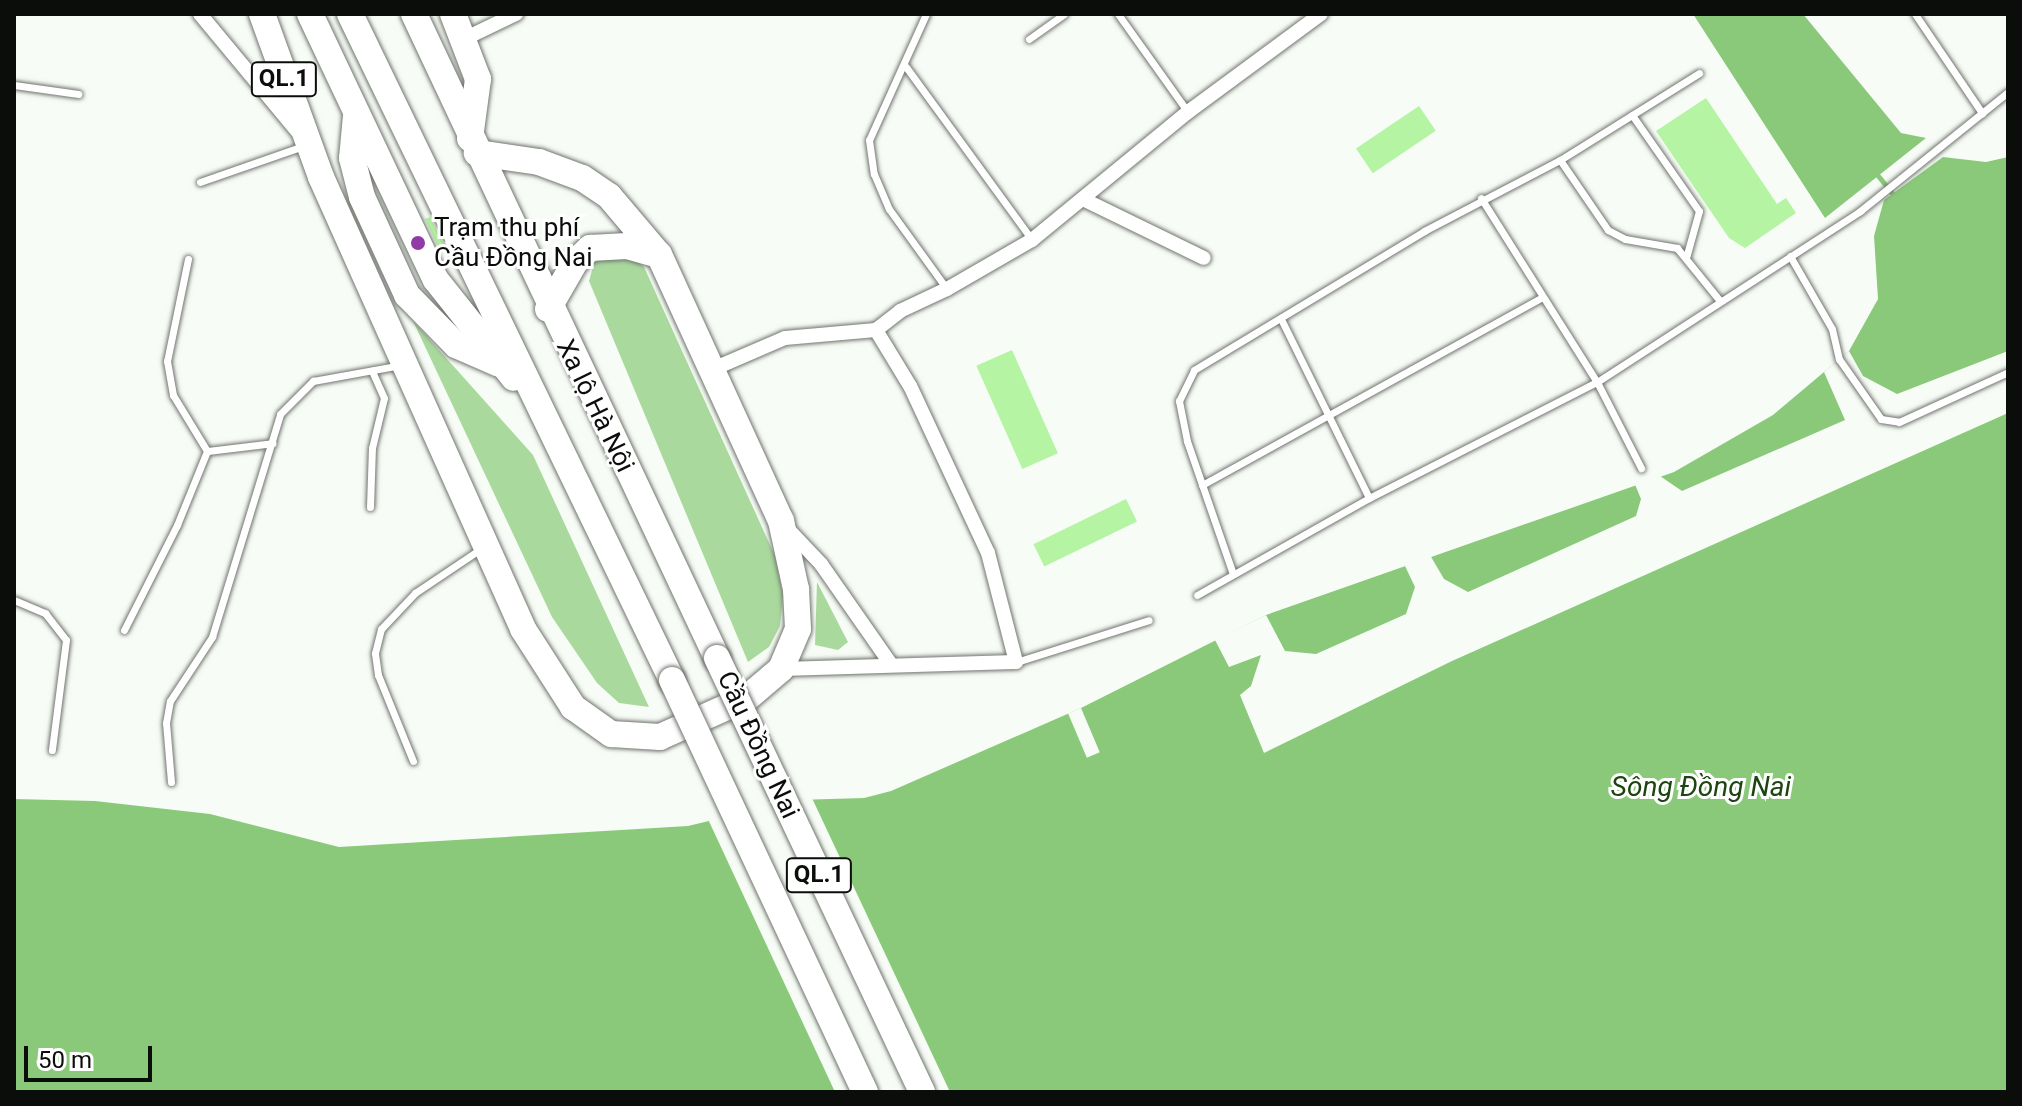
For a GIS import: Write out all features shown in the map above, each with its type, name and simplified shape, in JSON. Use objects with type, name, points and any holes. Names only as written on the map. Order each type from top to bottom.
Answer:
[{"type":"highway","name":"QL.1","points":[[262,14],[308,144]]},
{"type":"highway","name":"Xa lộ Hà Nội","points":[[310,14],[356,116],[352,158],[362,197],[407,295],[456,345],[504,366],[532,399]]},
{"type":"highway","name":"Xa lộ Hà Nội","points":[[350,14],[532,399],[672,680]]},
{"type":"highway","name":"Xa lộ Hà Nội","points":[[414,14],[548,309],[717,658]]},
{"type":"highway","points":[[308,144],[484,547],[523,629],[573,707],[611,734],[660,737],[747,698],[781,669],[798,629],[796,589],[781,521],[659,255],[609,196],[582,178],[539,162],[474,145],[478,79],[453,14]]},
{"type":"highway","points":[[548,309],[575,262],[590,248],[627,246],[659,255]]},
{"type":"highway","name":"Cầu Đồng Nai","points":[[717,658],[922,1092]]},
{"type":"highway","name":"Cầu Đồng Nai","points":[[672,680],[865,1092]]},
{"type":"street","points":[[200,14],[308,144]]},
{"type":"street","points":[[464,39],[516,14]]},
{"type":"street","points":[[713,369],[785,338],[876,330],[900,311],[947,289],[1032,240],[1085,200],[1188,112],[1321,14]]},
{"type":"street","points":[[1085,200],[1204,258]]},
{"type":"street","points":[[781,669],[890,663],[947,667],[1016,662],[988,553],[910,386],[876,330]]},
{"type":"street","points":[[781,521],[821,564],[890,663]]},
{"type":"lane","points":[[926,14],[906,67],[869,140],[874,174],[889,209],[947,289]]},
{"type":"lane","points":[[1029,39],[1064,14]]},
{"type":"lane","points":[[1118,14],[1188,112]]},
{"type":"lane","points":[[1913,15],[1982,113]]},
{"type":"lane","points":[[906,67],[1032,240]]},
{"type":"lane","points":[[1233,574],[1202,485],[1179,401],[1194,370],[1282,321],[1481,198],[1560,160],[1699,73]]},
{"type":"lane","points":[[14,85],[78,94]]},
{"type":"lane","points":[[1197,595],[1369,498],[1597,382],[1860,211],[2008,92]]},
{"type":"lane","points":[[1632,115],[1699,211],[1686,258]]},
{"type":"lane","points":[[200,182],[308,144]]},
{"type":"lane","points":[[1560,160],[1608,230],[1625,239],[1677,248],[1720,301]]},
{"type":"lane","points":[[1481,198],[1509,235],[1542,297],[1597,382],[1641,468]]},
{"type":"lane","points":[[1790,256],[1832,329],[1839,359],[1881,419],[1899,422],[2008,372]]},
{"type":"lane","points":[[188,259],[167,361],[173,395],[207,451]]},
{"type":"lane","points":[[1202,485],[1542,297]]},
{"type":"lane","points":[[1282,321],[1369,498]]},
{"type":"lane","points":[[171,782],[166,723],[170,701],[204,655],[280,414],[299,390],[313,381],[403,365]]},
{"type":"lane","points":[[370,507],[372,448],[384,398],[372,371]]},
{"type":"lane","points":[[207,451],[273,443]]},
{"type":"lane","points":[[124,630],[177,525],[207,451]]},
{"type":"lane","points":[[413,761],[378,675],[375,653],[381,629],[415,593],[484,547]]},
{"type":"lane","points":[[14,600],[45,613],[66,640],[52,750]]},
{"type":"lane","points":[[1016,662],[1149,620]]},
{"type":"shaded area","points":[[603,257],[633,257],[644,267],[775,556],[783,595],[780,626],[769,647],[748,662],[589,281],[594,263]]},
{"type":"shaded area","points":[[413,321],[533,455],[649,707],[619,703],[597,683],[552,617]]},
{"type":"shaded area","points":[[817,582],[848,642],[838,650],[815,645]]},
{"type":"water","points":[[1693,14],[1803,14],[1901,133],[1926,138],[1825,218]]},
{"type":"water","name":"Sông Đồng Nai","points":[[1943,157],[1986,162],[2008,157],[2008,1092],[14,1092],[14,799],[95,801],[210,814],[339,847],[688,826],[796,800],[864,798],[891,791],[1081,708],[1266,615],[1674,472],[1773,415],[1849,351],[1878,299],[1874,236],[1884,200]]},
{"type":"pier","points":[[1849,351],[1863,376],[1897,394],[2008,351],[2008,413],[1452,661],[1264,753],[1240,695],[1251,686],[1261,655],[1229,667],[1215,640],[1266,615],[1285,651],[1316,654],[1406,614],[1415,587],[1405,566],[1430,555],[1444,579],[1468,592],[1636,516],[1641,499],[1634,482],[1657,474],[1682,491],[1845,420],[1824,372]]},
{"type":"pier","points":[[1081,708],[1100,752],[1087,758],[1068,713]]},
{"type":"pier","points":[[795,796],[811,796],[950,1092],[835,1092],[707,817]]},
{"type":"building","points":[[1706,98],[1777,204],[1786,198],[1796,213],[1745,248],[1729,238],[1656,131]]},
{"type":"building","points":[[1419,106],[1436,131],[1373,173],[1356,148]]},
{"type":"building","points":[[430,217],[447,251],[441,253],[425,219]]},
{"type":"building","points":[[1012,350],[1058,453],[1022,469],[976,366]]},
{"type":"building","points":[[1126,499],[1137,521],[1044,567],[1033,544]]},
{"type":"waterway","points":[[1875,172],[1897,199]]},
{"type":"place","name":"Trạm thu phí Cầu Đồng Nai","points":[[418,243]]}]
